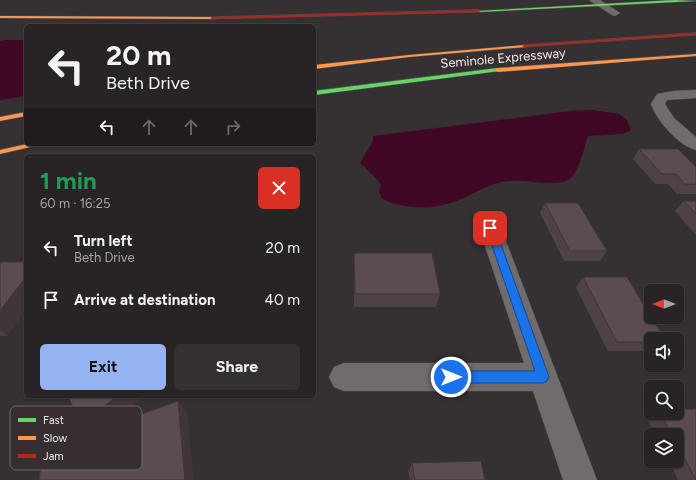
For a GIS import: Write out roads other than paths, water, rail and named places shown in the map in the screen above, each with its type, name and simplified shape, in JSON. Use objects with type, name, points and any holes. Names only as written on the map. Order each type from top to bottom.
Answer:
[{"type":"main road","points":[[0,17],[120,19],[321,17],[604,6],[696,0]]},
{"type":"main road","points":[[396,23],[696,8]]},
{"type":"main road","points":[[0,25],[24,26]]},
{"type":"main road","points":[[316,25],[320,25]]},
{"type":"main road","name":"Seminole Expressway","points":[[316,67],[386,57],[696,34]]},
{"type":"main road","name":"Seminole Expressway","points":[[316,93],[516,68],[696,55]]},
{"type":"main road","points":[[0,120],[24,114]]},
{"type":"main road","points":[[0,152],[28,146]]},
{"type":"street","points":[[594,0],[615,13]]},
{"type":"street","points":[[696,94],[674,94],[662,97],[658,104],[659,110],[670,122],[696,145]]},
{"type":"street","points":[[658,104],[696,104]]},
{"type":"street","points":[[490,228],[580,480]]},
{"type":"street","points":[[344,377],[543,377]]}]
